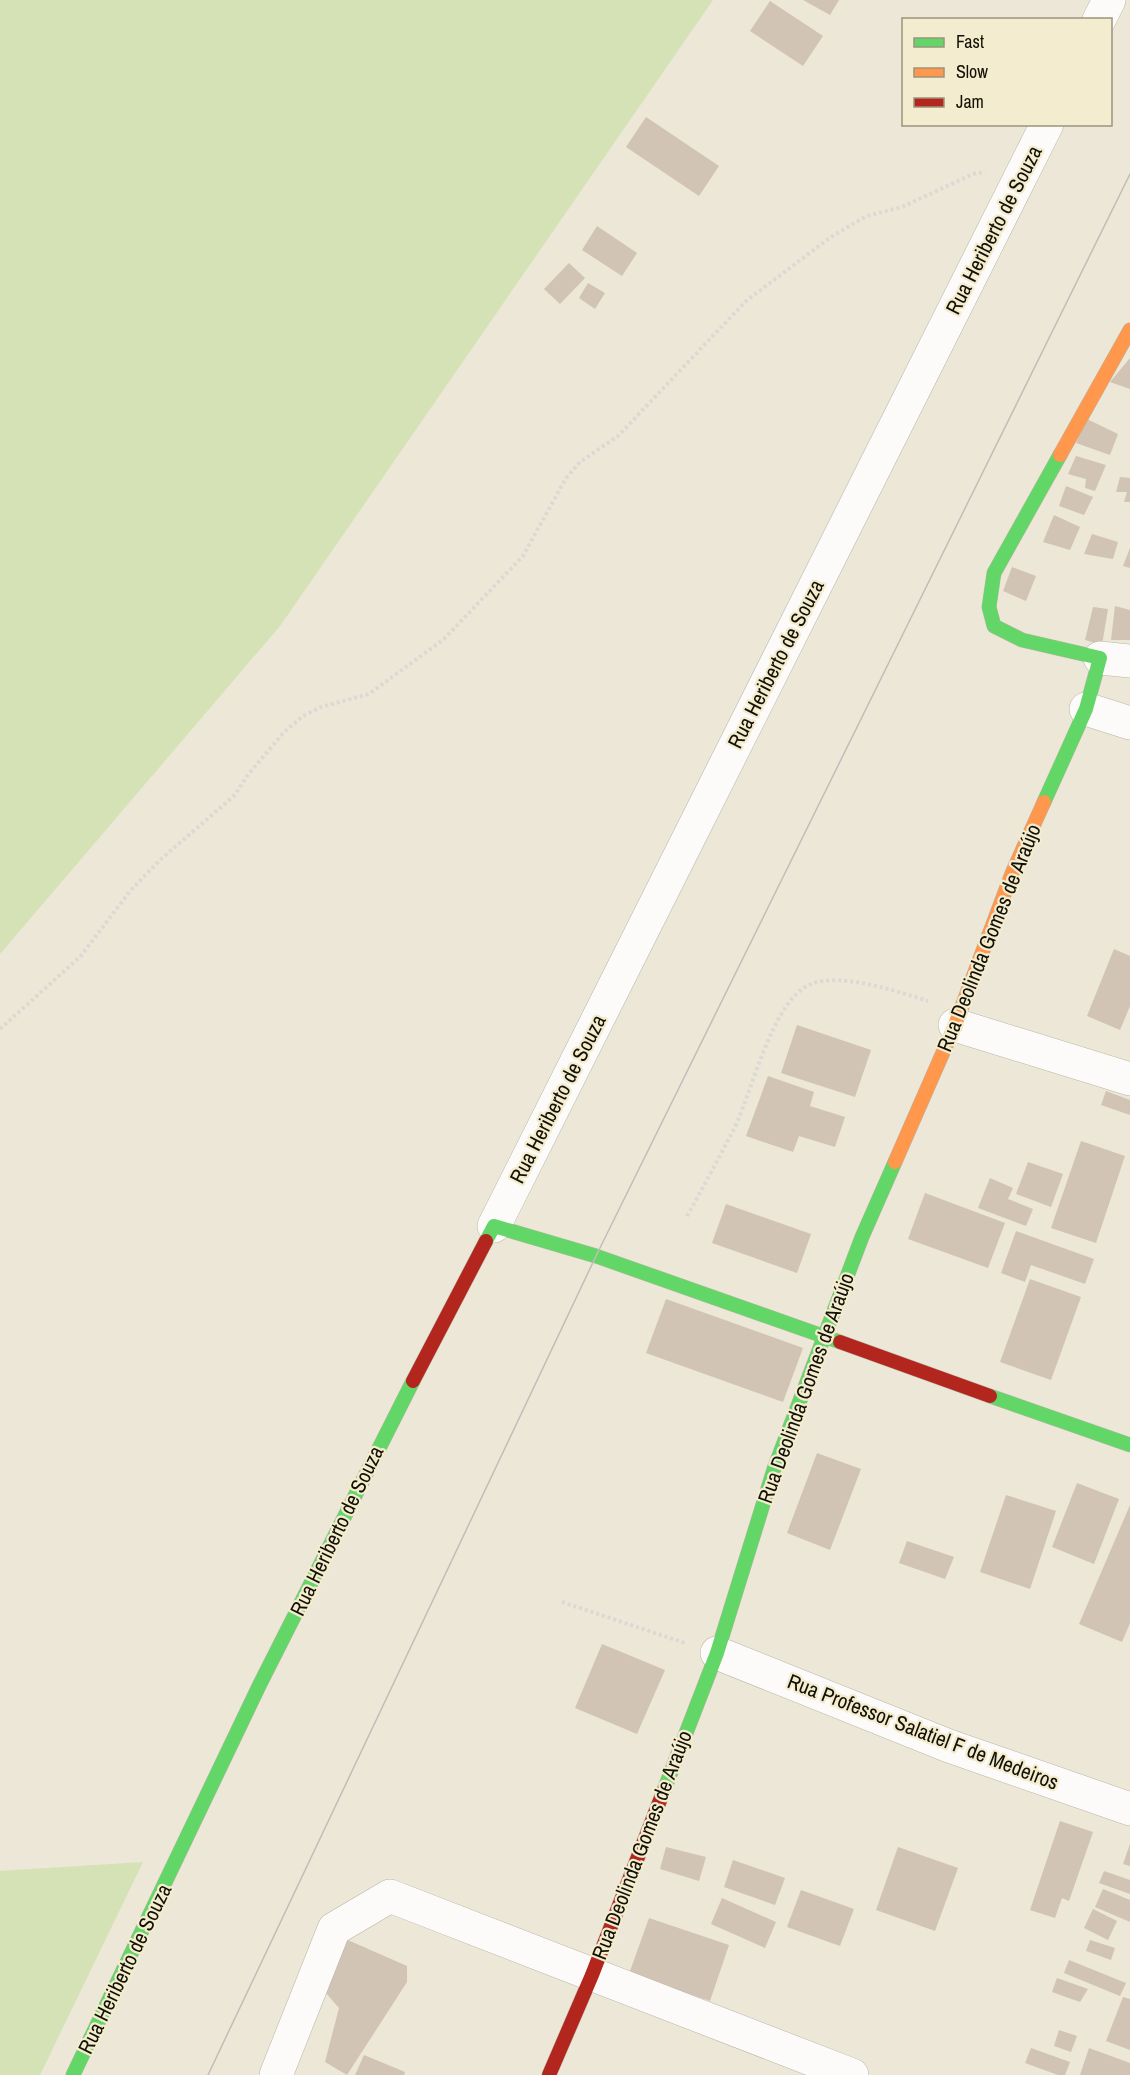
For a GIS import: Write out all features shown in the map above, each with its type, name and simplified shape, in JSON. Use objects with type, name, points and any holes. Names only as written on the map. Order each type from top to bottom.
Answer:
[{"type":"street","points":[[1100,18],[1109,0]]},
{"type":"street","name":"Rua Heriberto de Souza","points":[[74,2075],[140,1942],[226,1754],[393,1418],[494,1226],[1046,126]]},
{"type":"street","points":[[1115,660],[1022,639],[994,626],[989,607],[994,573],[1130,330]]},
{"type":"street","name":"Rua Deolinda Gomes de Araújo","points":[[549,2075],[592,1975],[717,1653],[774,1469],[862,1237],[957,1019],[1013,871],[1086,709],[1115,660]]},
{"type":"street","points":[[1086,709],[1130,723]]},
{"type":"street","points":[[957,1019],[1130,1079]]},
{"type":"street","points":[[494,1226],[596,1256],[1130,1444]]},
{"type":"street","name":"Rua Professor Salatiel F de Medeiros","points":[[717,1653],[949,1746],[1130,1809]]},
{"type":"street","points":[[276,2075],[334,1929],[390,1896],[852,2075]]},
{"type":"path","points":[[0,1029],[80,957],[131,890],[160,860],[235,795],[247,776],[284,732],[303,716],[321,707],[369,694],[444,639],[523,556],[554,498],[573,470],[597,449],[618,436],[746,301],[765,290],[786,270],[831,237],[867,216],[902,207],[973,174],[1027,164]]},
{"type":"path","points":[[687,1216],[733,1131],[776,1024],[796,993],[813,983],[865,982],[946,1005],[957,1019]]},
{"type":"path","points":[[562,1602],[717,1653]]},
{"type":"green space","points":[[0,0],[713,0],[280,626],[0,954]]},
{"type":"green space","points":[[143,1862],[40,2075],[0,2075],[0,1871]]},
{"type":"building","points":[[803,0],[839,0],[830,15]]},
{"type":"building","points":[[770,1],[823,36],[803,66],[750,31]]},
{"type":"building","points":[[646,117],[719,166],[699,196],[626,147]]},
{"type":"building","points":[[597,226],[637,253],[622,276],[582,250]]},
{"type":"building","points":[[569,263],[585,278],[560,304],[544,289]]},
{"type":"building","points":[[588,283],[605,293],[595,309],[579,298]]},
{"type":"building","points":[[1130,358],[1130,389],[1110,382]]},
{"type":"building","points":[[1087,419],[1118,434],[1110,455],[1076,443]]},
{"type":"building","points":[[1076,456],[1106,465],[1095,491],[1085,488],[1086,479],[1068,474]]},
{"type":"building","points":[[1120,477],[1130,478],[1130,502],[1124,502],[1127,492],[1116,492]]},
{"type":"building","points":[[1066,486],[1093,497],[1084,515],[1059,506]]},
{"type":"building","points":[[1054,515],[1080,527],[1070,550],[1043,542]]},
{"type":"building","points":[[1092,534],[1118,542],[1113,559],[1084,554]]},
{"type":"building","points":[[1130,548],[1130,568],[1123,566]]},
{"type":"building","points":[[1012,567],[1036,576],[1026,601],[1003,591]]},
{"type":"building","points":[[1115,606],[1130,610],[1130,640],[1111,640]]},
{"type":"building","points":[[1093,607],[1108,609],[1102,645],[1085,640]]},
{"type":"building","points":[[1114,949],[1130,956],[1130,1006],[1120,1030],[1087,1016]]},
{"type":"building","points":[[797,1025],[871,1050],[855,1097],[781,1073]]},
{"type":"building","points":[[768,1076],[814,1092],[810,1106],[845,1117],[835,1147],[799,1136],[793,1152],[746,1136]]},
{"type":"building","points":[[1106,1091],[1130,1100],[1130,1115],[1101,1105]]},
{"type":"building","points":[[1081,1141],[1125,1156],[1096,1243],[1051,1228]]},
{"type":"building","points":[[1028,1162],[1063,1174],[1051,1207],[1016,1194]]},
{"type":"building","points":[[990,1178],[1013,1188],[1008,1199],[1033,1209],[1026,1226],[978,1208]]},
{"type":"building","points":[[925,1193],[1005,1223],[988,1268],[908,1239]]},
{"type":"building","points":[[726,1204],[811,1234],[797,1273],[712,1243]]},
{"type":"building","points":[[1016,1231],[1094,1259],[1085,1284],[1031,1265],[1025,1282],[1001,1273]]},
{"type":"building","points":[[1030,1279],[1081,1297],[1051,1380],[1000,1362]]},
{"type":"building","points":[[666,1299],[803,1348],[783,1402],[646,1353]]},
{"type":"building","points":[[817,1453],[861,1469],[830,1550],[787,1533]]},
{"type":"building","points":[[1077,1483],[1119,1499],[1094,1564],[1052,1547]]},
{"type":"building","points":[[1006,1495],[1056,1511],[1030,1589],[980,1572]]},
{"type":"building","points":[[1130,1505],[1130,1623],[1122,1642],[1079,1624]]},
{"type":"building","points":[[907,1541],[954,1557],[945,1579],[899,1563]]},
{"type":"building","points":[[602,1644],[665,1670],[637,1734],[575,1708]]},
{"type":"building","points":[[1060,1821],[1093,1832],[1069,1901],[1062,1898],[1055,1918],[1030,1910]]},
{"type":"building","points":[[1130,1844],[1130,1866],[1123,1864]]},
{"type":"building","points":[[666,1847],[706,1857],[699,1881],[660,1869]]},
{"type":"building","points":[[898,1847],[958,1868],[935,1931],[876,1910]]},
{"type":"building","points":[[733,1860],[785,1878],[775,1905],[724,1887]]},
{"type":"building","points":[[1104,1871],[1130,1880],[1130,1894],[1099,1883]]},
{"type":"building","points":[[1103,1889],[1130,1900],[1130,1922],[1095,1907]]},
{"type":"building","points":[[801,1890],[854,1909],[840,1946],[787,1927]]},
{"type":"building","points":[[722,1898],[776,1922],[765,1948],[711,1924]]},
{"type":"building","points":[[1093,1909],[1117,1921],[1108,1940],[1084,1928]]},
{"type":"building","points":[[649,1918],[729,1945],[710,2001],[629,1974]]},
{"type":"building","points":[[341,1937],[407,1966],[407,1982],[347,2075],[325,2062],[339,2008],[319,1985]]},
{"type":"building","points":[[1090,1940],[1115,1948],[1111,1960],[1086,1951]]},
{"type":"building","points":[[1069,1960],[1126,1983],[1120,1996],[1064,1973]]},
{"type":"building","points":[[1057,1978],[1088,1989],[1080,2002],[1052,1992]]},
{"type":"building","points":[[1123,1997],[1130,1999],[1130,2050],[1106,2041]]},
{"type":"building","points":[[1059,2030],[1077,2036],[1071,2052],[1054,2046]]},
{"type":"building","points":[[1031,2048],[1070,2062],[1065,2075],[1058,2075],[1025,2063]]},
{"type":"building","points":[[1089,2048],[1130,2063],[1130,2075],[1080,2075]]},
{"type":"building","points":[[364,2055],[405,2072],[404,2075],[355,2075]]},
{"type":"tram line","points":[[208,2075],[596,1256],[1130,174]]},
{"type":"traffic: fast","points":[[1044,802],[1086,709],[1100,658],[1022,640],[994,626],[989,607],[994,573],[1060,455]]},
{"type":"traffic: fast","points":[[664,1790],[717,1653],[774,1469],[862,1237],[895,1162]]},
{"type":"traffic: fast","points":[[486,1241],[494,1226],[596,1256],[840,1342]]},
{"type":"traffic: fast","points":[[73,2075],[259,1686],[413,1381]]},
{"type":"traffic: fast","points":[[990,1396],[1130,1445]]},
{"type":"traffic: slow","points":[[1060,455],[1130,330]]},
{"type":"traffic: slow","points":[[895,1162],[955,1025],[1013,871],[1044,802]]},
{"type":"traffic: jam","points":[[413,1381],[486,1241]]},
{"type":"traffic: jam","points":[[840,1342],[990,1396]]},
{"type":"traffic: jam","points":[[549,2075],[592,1975],[664,1790]]}]
